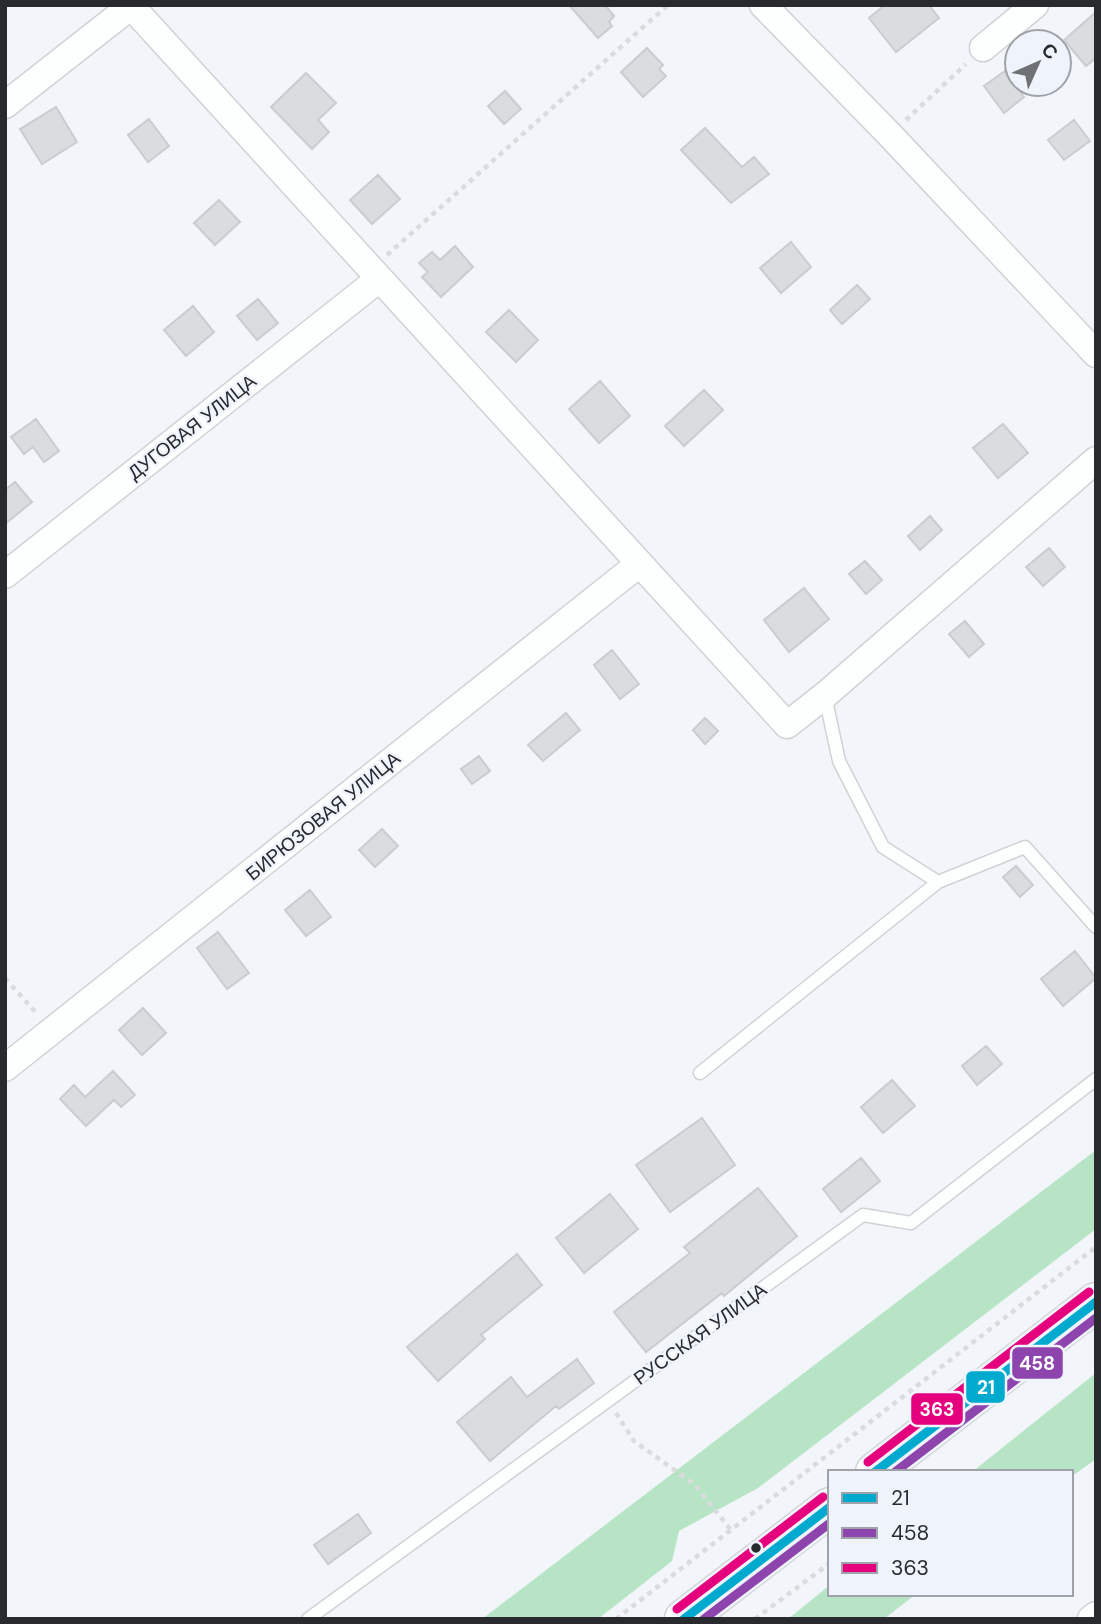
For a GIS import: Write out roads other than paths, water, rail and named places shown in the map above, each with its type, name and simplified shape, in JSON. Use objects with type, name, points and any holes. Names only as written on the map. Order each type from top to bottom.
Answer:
[{"type":"main road","points":[[878,1470],[1096,1302]]},
{"type":"main road","points":[[686,1618],[828,1509]]},
{"type":"street","points":[[764,5],[1096,354]]},
{"type":"street","points":[[983,48],[1035,5]]},
{"type":"street","points":[[5,105],[130,6],[787,725],[1096,460]]},
{"type":"street","name":"ДУГОВАЯ УЛИЦА","points":[[5,575],[375,274]]},
{"type":"street","name":"БИРЮЗОВАЯ УЛИЦА","points":[[5,1068],[639,564]]},
{"type":"street","points":[[1091,1619],[1096,1615]]},
{"type":"lane","points":[[824,695],[839,761],[883,847],[937,882]]},
{"type":"lane","points":[[700,1073],[937,882],[1025,847],[1096,927]]},
{"type":"lane","name":"РУССКАЯ УЛИЦА","points":[[308,1619],[863,1215],[911,1223],[1096,1079]]}]
